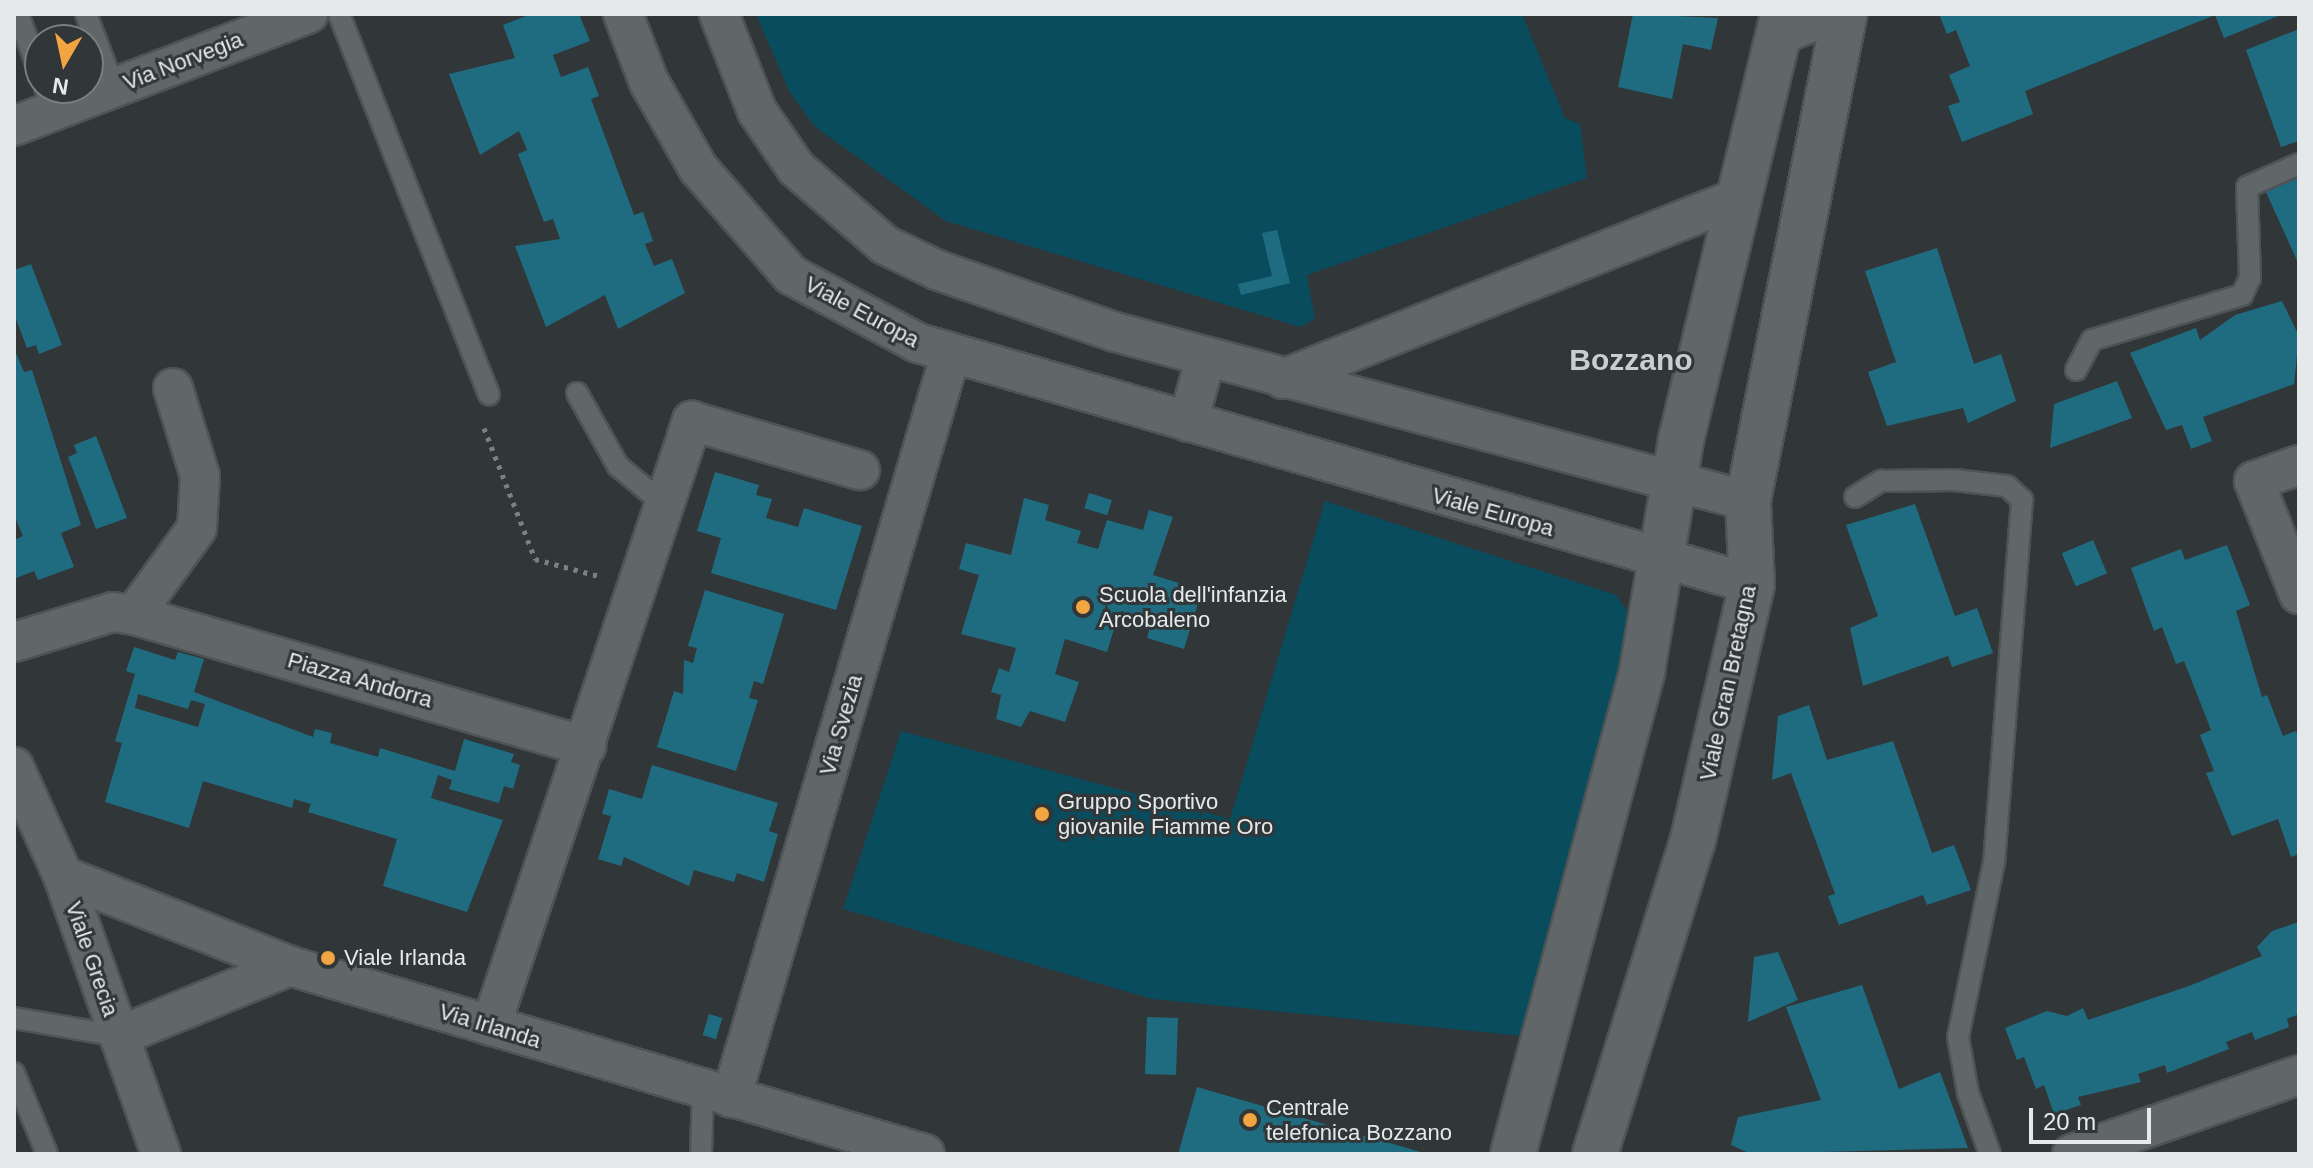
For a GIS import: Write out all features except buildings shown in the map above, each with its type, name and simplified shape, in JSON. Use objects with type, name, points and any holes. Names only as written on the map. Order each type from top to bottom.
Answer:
[{"type":"street","name":"Via Norvegia","points":[[104,90],[308,14]]},
{"type":"street","name":"Viale Europa","points":[[623,14],[649,82],[698,168],[791,275],[918,343],[1661,562],[1752,584]]},
{"type":"street","points":[[719,14],[757,111],[796,168],[885,245],[937,270],[1283,379],[1673,486],[1748,501]]},
{"type":"street","points":[[1513,1154],[1642,671],[1673,486],[1781,24],[1833,14]]},
{"type":"street","name":"Viale Gran Bretagna","points":[[1595,1154],[1693,840],[1752,584],[1748,501],[1844,14]]},
{"type":"street","name":"Via Norvegia","points":[[14,126],[43,104]]},
{"type":"street","points":[[1283,379],[1740,197]]},
{"type":"street","name":"Via Svezia","points":[[717,1094],[951,353]]},
{"type":"street","points":[[1188,422],[1206,357]]},
{"type":"street","points":[[134,615],[197,528],[200,476],[173,388]]},
{"type":"street","points":[[491,1026],[692,421],[860,470]]},
{"type":"street","points":[[2299,465],[2254,481],[2299,594]]},
{"type":"street","name":"Piazza Andorra","points":[[14,642],[113,612],[134,615],[586,746]]},
{"type":"street","name":"Viale Grecia","points":[[14,767],[63,876],[161,1154]]},
{"type":"street","name":"Via Irlanda","points":[[63,876],[290,966],[925,1154]]},
{"type":"street","points":[[119,1036],[290,966]]},
{"type":"street","points":[[2072,1154],[2299,1075]]},
{"type":"lane","points":[[86,14],[114,88]]},
{"type":"lane","points":[[339,14],[489,394]]},
{"type":"lane","points":[[2076,370],[2092,340],[2242,295],[2250,278],[2247,187],[2299,164]]},
{"type":"lane","points":[[577,393],[618,466],[665,505]]},
{"type":"lane","points":[[1855,497],[1881,481],[1954,480],[2007,486],[2022,500],[1994,862],[1958,1037],[1990,1154]]},
{"type":"lane","points":[[14,1018],[119,1036]]},
{"type":"lane","points":[[14,1073],[47,1154]]},
{"type":"lane","points":[[701,1154],[717,1094]]},
{"type":"path","points":[[484,428],[535,559],[638,587]]},
{"type":"shaded area","points":[[756,14],[1522,14],[1565,118],[1580,124],[1587,178],[1307,275],[1315,319],[1300,327],[946,221],[814,126],[789,91]]},
{"type":"shaded area","points":[[1325,501],[1616,595],[1638,627],[1523,1036],[1152,999],[843,909],[901,731],[1230,819]]},
{"type":"place","name":"Scuola dell'infanzia Arcobaleno","points":[[1083,607]]},
{"type":"place","name":"Gruppo Sportivo giovanile Fiamme Oro","points":[[1042,814]]},
{"type":"place","name":"Viale Irlanda","points":[[328,958]]},
{"type":"place","name":"Centrale telefonica Bozzano","points":[[1250,1120]]},
{"type":"district","name":"Bozzano","points":[[1631,360]]}]
